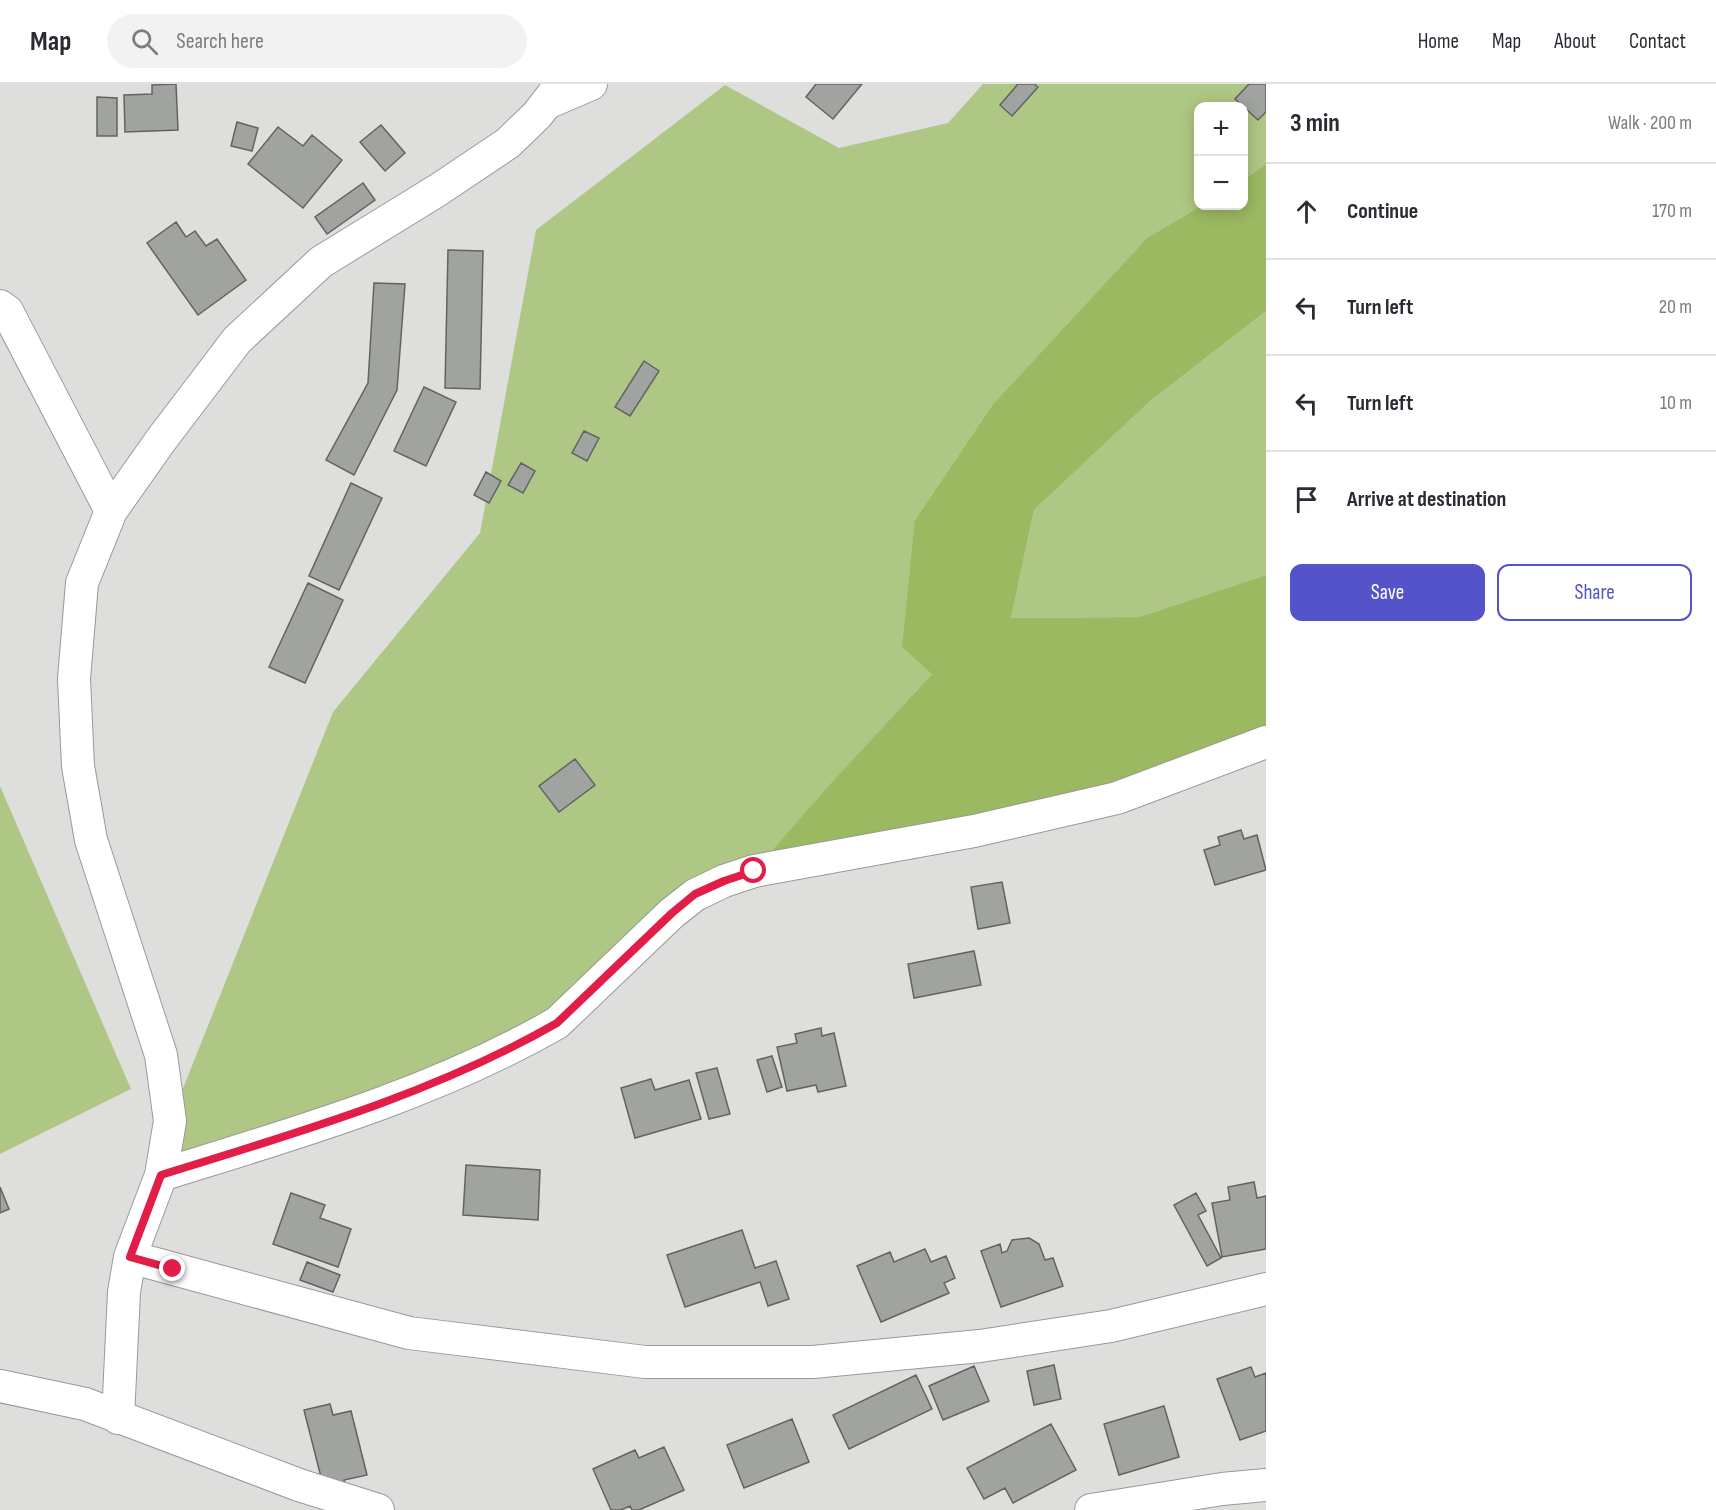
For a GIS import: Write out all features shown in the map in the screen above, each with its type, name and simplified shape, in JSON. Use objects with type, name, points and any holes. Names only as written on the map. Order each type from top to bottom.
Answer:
[{"type":"street","points":[[118,1418],[124,1292],[130,1257],[161,1175],[171,1121],[161,1055],[92,840],[78,766],[74,679],[82,583],[111,511],[161,440],[237,340],[321,262],[438,190],[508,143],[554,94],[591,84]]},
{"type":"street","points":[[0,306],[7,311],[111,511]]},
{"type":"street","points":[[161,1175],[375,1107],[435,1083],[540,1033],[557,1023],[672,913],[695,894],[724,881],[754,871],[974,831],[1117,798],[1266,742]]},
{"type":"street","points":[[130,1257],[409,1333],[645,1362],[813,1362],[980,1346],[1111,1326],[1266,1289]]},
{"type":"street","points":[[0,1386],[85,1404],[299,1485],[378,1510]]},
{"type":"street","points":[[1091,1510],[1222,1489],[1266,1485]]},
{"type":"green space","points":[[983,84],[1266,84],[1266,164],[1248,177],[1248,102],[1194,102],[1194,210],[1147,238],[993,404],[915,520],[932,674],[829,785],[754,871],[724,881],[557,1023],[161,1175],[170,1121],[333,712],[480,533],[536,230],[725,85],[839,148],[948,123]]},
{"type":"green space","points":[[1266,164],[1266,311],[1149,402],[1034,510],[1011,618],[1139,617],[1266,575],[1266,742],[1117,798],[754,871],[829,785],[932,674],[902,647],[915,520],[993,404],[1147,238],[1194,210],[1248,210],[1248,177]]},
{"type":"green space","points":[[1266,311],[1266,575],[1139,617],[1011,618],[1034,510],[1149,402]]},
{"type":"green space","points":[[0,786],[131,1089],[0,1154]]},
{"type":"building","points":[[176,84],[178,130],[125,132],[124,95],[152,94],[152,85]]},
{"type":"building","points":[[816,84],[862,84],[833,119],[806,97]]},
{"type":"building","points":[[1018,84],[1034,84],[1038,87],[1012,116],[1000,105]]},
{"type":"building","points":[[1249,84],[1266,84],[1266,112],[1258,120],[1248,111],[1248,102],[1238,102],[1235,99]]},
{"type":"building","points":[[97,97],[117,98],[117,136],[97,136]]},
{"type":"building","points":[[237,122],[258,128],[252,151],[231,146]]},
{"type":"building","points":[[381,125],[405,153],[385,171],[360,142]]},
{"type":"building","points":[[278,127],[303,146],[312,135],[342,160],[303,208],[248,164]]},
{"type":"building","points":[[363,183],[375,200],[327,234],[315,217]]},
{"type":"building","points":[[176,222],[186,237],[195,231],[206,246],[217,239],[246,280],[198,315],[147,243]]},
{"type":"building","points":[[448,250],[483,251],[480,389],[445,388]]},
{"type":"building","points":[[374,283],[405,284],[397,390],[354,475],[326,460],[368,383]]},
{"type":"building","points":[[644,361],[659,371],[630,416],[615,407]]},
{"type":"building","points":[[424,387],[456,402],[426,466],[394,451]]},
{"type":"building","points":[[584,431],[599,438],[587,461],[572,453]]},
{"type":"building","points":[[521,463],[535,471],[523,493],[508,485]]},
{"type":"building","points":[[486,472],[501,481],[489,503],[474,495]]},
{"type":"building","points":[[351,483],[382,498],[339,590],[309,576]]},
{"type":"building","points":[[308,583],[343,600],[305,683],[269,667]]},
{"type":"building","points":[[575,759],[595,785],[559,812],[539,786]]},
{"type":"building","points":[[1241,830],[1244,839],[1257,835],[1266,870],[1215,885],[1204,850],[1220,845],[1218,837]]},
{"type":"building","points":[[1002,882],[1010,923],[978,929],[971,887]]},
{"type":"building","points":[[974,951],[981,985],[914,998],[908,964]]},
{"type":"building","points":[[821,1028],[822,1036],[834,1033],[846,1086],[818,1092],[816,1085],[787,1091],[777,1047],[797,1043],[795,1034]]},
{"type":"building","points":[[772,1056],[782,1087],[767,1092],[757,1060]]},
{"type":"building","points":[[717,1068],[730,1114],[709,1119],[696,1073]]},
{"type":"building","points":[[651,1079],[655,1090],[689,1080],[701,1119],[635,1138],[621,1088]]},
{"type":"building","points":[[466,1165],[540,1170],[538,1220],[463,1215]]},
{"type":"building","points":[[1254,1182],[1257,1198],[1266,1196],[1266,1249],[1222,1257],[1212,1203],[1230,1200],[1228,1187]]},
{"type":"building","points":[[0,1187],[9,1209],[0,1213]]},
{"type":"building","points":[[291,1193],[325,1205],[320,1218],[351,1229],[338,1267],[273,1244]]},
{"type":"building","points":[[1196,1193],[1206,1211],[1198,1215],[1221,1258],[1207,1266],[1174,1205]]},
{"type":"building","points":[[742,1230],[755,1268],[776,1261],[789,1299],[768,1306],[760,1282],[685,1307],[667,1255]]},
{"type":"building","points":[[1029,1238],[1039,1244],[1045,1260],[1053,1258],[1063,1286],[1001,1307],[981,1251],[1000,1244],[1002,1253],[1007,1251],[1012,1240]]},
{"type":"building","points":[[925,1249],[931,1262],[946,1256],[955,1278],[944,1283],[949,1293],[881,1322],[857,1266],[890,1252],[894,1262]]},
{"type":"building","points":[[307,1262],[340,1275],[333,1292],[300,1280]]},
{"type":"building","points":[[1054,1365],[1061,1399],[1034,1405],[1027,1371]]},
{"type":"building","points":[[974,1366],[989,1401],[943,1420],[929,1386]]},
{"type":"building","points":[[1251,1367],[1255,1377],[1266,1373],[1266,1431],[1240,1440],[1217,1379]]},
{"type":"building","points":[[916,1375],[932,1409],[849,1449],[833,1415]]},
{"type":"building","points":[[330,1404],[333,1415],[351,1411],[367,1475],[344,1480],[346,1488],[325,1493],[304,1410]]},
{"type":"building","points":[[1164,1406],[1179,1457],[1119,1475],[1104,1424]]},
{"type":"building","points":[[792,1419],[809,1462],[744,1488],[727,1445]]},
{"type":"building","points":[[1051,1424],[1076,1470],[1013,1503],[1005,1488],[984,1499],[967,1468]]},
{"type":"building","points":[[664,1447],[684,1490],[639,1510],[632,1510],[630,1506],[621,1510],[611,1510],[593,1469],[635,1450],[639,1458]]},
{"type":"route","points":[[173,1269],[130,1257],[161,1175],[375,1107],[435,1083],[540,1033],[557,1023],[672,913],[695,894],[754,871]]}]
